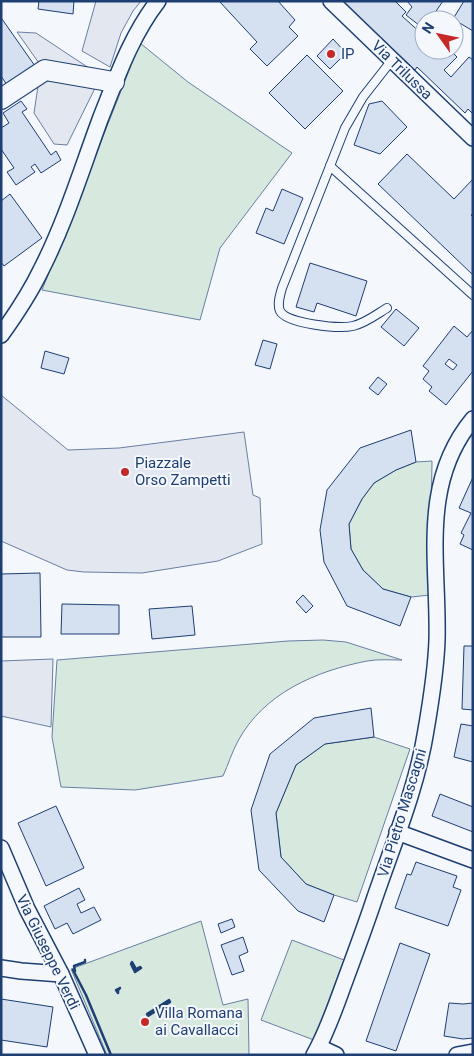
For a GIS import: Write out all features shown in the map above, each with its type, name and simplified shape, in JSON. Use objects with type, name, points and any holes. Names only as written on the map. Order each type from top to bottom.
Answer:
[{"type":"main road","points":[[1,99],[45,70],[114,82]]},
{"type":"street","points":[[1,334],[24,301],[46,261],[75,190],[114,82],[140,26],[158,1]]},
{"type":"street","name":"Via Trilussa","points":[[331,1],[473,138]]},
{"type":"street","name":"Via Pietro Mascagni","points":[[316,1051],[329,1026],[354,958],[413,785],[421,754],[427,727],[436,662],[435,548],[438,495],[451,452],[473,419]]},
{"type":"street","points":[[397,832],[473,860]]},
{"type":"street","name":"Via Giuseppe Verdi","points":[[1,848],[26,909],[61,974],[97,1055]]},
{"type":"street","points":[[1,968],[61,974]]},
{"type":"street","points":[[316,1051],[336,1055]]},
{"type":"street","points":[[457,1055],[473,1052]]},
{"type":"lane","points":[[387,308],[361,323],[344,327],[293,320],[284,316],[280,309],[282,288],[330,166],[353,114],[363,97],[392,60]]},
{"type":"lane","points":[[330,166],[473,295]]},
{"type":"shaded area","points":[[96,1],[141,1],[121,33],[110,67],[82,51]]},
{"type":"shaded area","points":[[17,32],[36,33],[101,76],[67,145],[54,144],[34,113],[41,66]]},
{"type":"shaded area","points":[[140,43],[188,82],[292,153],[220,248],[200,320],[42,290]]},
{"type":"shaded area","name":"Piazzale Orso Zampetti","points":[[1,395],[68,450],[119,448],[244,432],[253,495],[260,498],[262,544],[218,561],[142,573],[67,570],[1,541]]},
{"type":"shaded area","points":[[432,461],[430,595],[411,597],[383,589],[363,570],[351,549],[349,524],[362,499],[374,483],[396,470],[416,462]]},
{"type":"shaded area","points":[[323,640],[346,642],[402,660],[371,660],[348,665],[311,678],[277,697],[249,724],[236,745],[223,776],[135,790],[61,787],[52,737],[57,660],[288,641]]},
{"type":"shaded area","points":[[53,659],[51,727],[1,716],[1,661]]},
{"type":"shaded area","points":[[374,737],[410,749],[357,902],[306,884],[281,857],[276,813],[296,765],[325,744]]},
{"type":"shaded area","points":[[201,921],[223,1005],[248,999],[249,1055],[107,1055],[71,969]]},
{"type":"shaded area","points":[[292,940],[344,960],[314,1040],[261,1020]]},
{"type":"building","points":[[39,1],[74,1],[73,14],[38,9]]},
{"type":"building","points":[[219,1],[278,1],[295,20],[289,27],[298,36],[267,66],[250,49],[257,42]]},
{"type":"building","points":[[342,1],[395,1],[406,12],[402,16],[414,27],[414,60],[454,60],[444,70],[451,77],[469,57],[473,60],[473,114],[468,109],[465,113],[417,67],[415,70]]},
{"type":"building","points":[[407,1],[443,1],[437,10],[414,10],[414,21],[406,15],[412,7]]},
{"type":"building","points":[[464,1],[473,1],[473,31],[464,26],[464,10],[458,10]]},
{"type":"building","points":[[1,19],[35,66],[7,85],[1,76]]},
{"type":"building","name":"IP","points":[[333,39],[346,53],[330,69],[317,56]]},
{"type":"building","points":[[307,55],[343,91],[305,129],[269,93]]},
{"type":"building","points":[[21,101],[27,109],[22,112],[51,155],[56,151],[61,160],[41,173],[35,164],[31,167],[35,172],[16,185],[7,172],[14,168],[1,149],[1,128],[9,123],[3,113]]},
{"type":"building","points":[[382,101],[407,127],[380,154],[354,145],[369,104]]},
{"type":"building","points":[[407,154],[454,199],[473,179],[473,214],[471,215],[473,217],[473,275],[378,184]]},
{"type":"building","points":[[282,189],[303,198],[284,244],[256,233],[266,208],[273,211]]},
{"type":"building","points":[[10,194],[42,238],[4,266],[1,262],[1,201]]},
{"type":"building","points":[[310,263],[367,281],[356,316],[317,303],[314,312],[296,307]]},
{"type":"building","points":[[396,309],[419,328],[404,346],[381,327]]},
{"type":"building","points":[[454,326],[467,337],[473,330],[473,371],[446,405],[429,391],[432,387],[423,379],[429,371],[423,366]],"holes":[[[449,359],[457,365],[453,370],[445,364]]]},
{"type":"building","points":[[263,340],[277,344],[270,369],[255,365]]},
{"type":"building","points":[[45,351],[69,358],[64,374],[41,368]]},
{"type":"building","points":[[378,377],[387,384],[378,395],[369,388]]},
{"type":"building","points":[[411,430],[416,462],[396,470],[374,483],[362,499],[349,524],[351,549],[363,570],[383,589],[411,597],[400,626],[347,606],[324,562],[320,530],[327,490],[360,448]]},
{"type":"building","points":[[473,477],[473,550],[460,544],[464,535],[461,533],[471,513],[459,508]]},
{"type":"building","points":[[40,573],[41,637],[1,637],[1,574]]},
{"type":"building","points":[[303,595],[313,606],[306,613],[296,602]]},
{"type":"building","points":[[62,604],[119,605],[119,634],[61,634]]},
{"type":"building","points":[[192,606],[195,635],[152,639],[149,609]]},
{"type":"building","points":[[464,646],[473,646],[473,710],[462,709]]},
{"type":"building","points":[[371,708],[374,737],[325,744],[296,765],[276,813],[281,857],[306,884],[334,895],[324,922],[298,911],[259,870],[251,810],[270,754],[314,718]]},
{"type":"building","points":[[461,724],[473,726],[473,762],[454,757]]},
{"type":"building","points":[[440,794],[473,807],[473,832],[432,816]]},
{"type":"building","points":[[56,806],[84,868],[46,886],[18,823]]},
{"type":"building","points":[[416,862],[457,876],[453,887],[461,890],[448,926],[395,908],[407,874],[411,875]]},
{"type":"building","points":[[79,888],[85,900],[77,904],[81,913],[94,907],[101,920],[73,934],[67,923],[55,929],[44,906]]},
{"type":"building","points":[[232,919],[235,927],[221,933],[218,924]]},
{"type":"building","points":[[243,937],[248,952],[239,956],[244,971],[232,975],[221,945]]},
{"type":"building","points":[[400,943],[430,954],[396,1051],[366,1041]]},
{"type":"building","points":[[1,999],[53,1007],[47,1047],[1,1040]]},
{"type":"building","points":[[449,1003],[473,1003],[473,1038],[463,1039],[444,1036]]},
{"type":"wall","points":[[75,971],[74,966],[85,962],[85,960]]},
{"type":"wall","points":[[132,962],[136,969],[141,968],[135,972],[131,964],[132,962]]},
{"type":"wall","points":[[73,970],[86,995],[111,1055]]},
{"type":"wall","points":[[120,988],[118,990],[118,993],[116,990],[120,988]]},
{"type":"wall","points":[[169,1000],[170,1002],[148,1016],[147,1014],[169,1000]]},
{"type":"place","name":"IP","points":[[331,54]]},
{"type":"place","name":"Piazzale Orso Zampetti","points":[[125,472]]},
{"type":"place","name":"Villa Romana ai Cavallacci","points":[[145,1022]]}]
